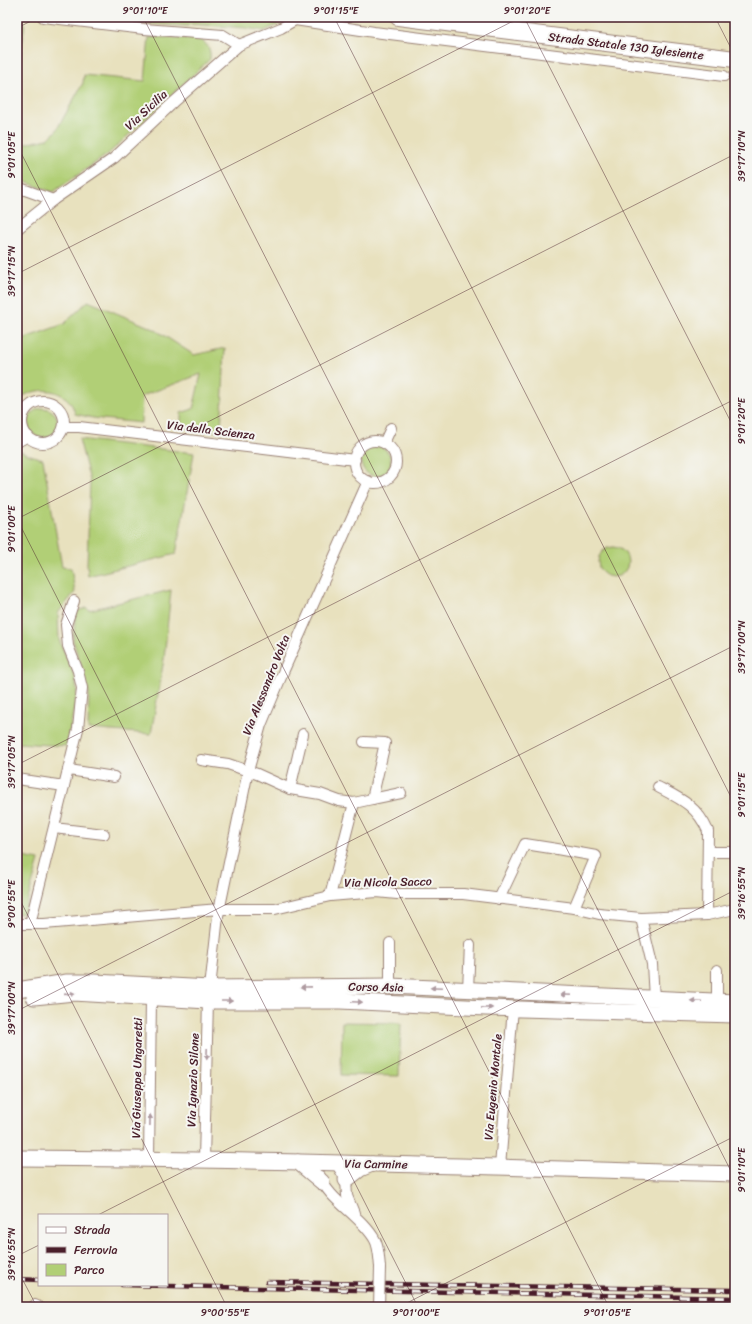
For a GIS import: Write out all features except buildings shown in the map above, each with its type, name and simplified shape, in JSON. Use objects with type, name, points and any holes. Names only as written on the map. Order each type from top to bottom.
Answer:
[{"type":"main road","name":"Strada Statale 130 Iglesiente","points":[[398,17],[735,59]]},
{"type":"main road","name":"Strada Statale 130 Iglesiente","points":[[484,17],[735,49]]},
{"type":"street","points":[[43,17],[144,29],[223,35],[239,45]]},
{"type":"street","points":[[295,18],[381,33],[724,76]]},
{"type":"street","name":"Via Sicilia","points":[[17,229],[53,200],[114,158],[174,102],[239,45],[281,28],[295,18]]},
{"type":"street","points":[[17,187],[53,200]]},
{"type":"street","points":[[45,401],[58,407],[62,413],[64,427],[57,438],[48,442],[39,443],[28,436],[24,431],[22,424],[26,410],[31,405],[45,401]]},
{"type":"street","name":"Via della Scienza","points":[[64,427],[79,427],[355,460]]},
{"type":"street","points":[[384,443],[391,428]]},
{"type":"street","points":[[17,442],[28,436]]},
{"type":"street","points":[[371,441],[384,443],[390,447],[394,453],[396,460],[394,471],[387,479],[381,482],[374,483],[362,478],[357,473],[355,467],[356,454],[360,448],[371,441]]},
{"type":"street","name":"Via Alessandro Volta","points":[[220,909],[248,771],[261,725],[281,676],[368,481]]},
{"type":"street","points":[[30,924],[78,729],[82,688],[78,671],[68,646],[66,625],[74,601]]},
{"type":"street","points":[[290,789],[303,734]]},
{"type":"street","points":[[364,742],[385,743],[372,799]]},
{"type":"street","points":[[201,760],[228,764],[257,774],[290,789],[320,794],[354,803],[401,793]]},
{"type":"street","points":[[69,770],[114,777]]},
{"type":"street","points":[[17,779],[64,786]]},
{"type":"street","points":[[658,787],[693,807],[708,831],[707,915]]},
{"type":"street","points":[[330,896],[354,803]]},
{"type":"street","points":[[54,828],[104,834]]},
{"type":"street","points":[[499,899],[525,844],[557,848],[596,856],[574,908]]},
{"type":"street","points":[[708,852],[735,852]]},
{"type":"street","name":"Via Nicola Sacco","points":[[17,924],[220,909],[275,909],[330,896],[376,892],[398,894],[463,894],[574,908],[599,914],[641,918],[707,915],[735,910]]},
{"type":"street","name":"Via Ignazio Silone","points":[[204,1160],[209,995],[220,909]]},
{"type":"street","points":[[641,918],[652,964],[654,999]]},
{"type":"street","points":[[390,943],[390,986]]},
{"type":"street","points":[[468,990],[470,945]]},
{"type":"street","points":[[717,970],[717,1001]]},
{"type":"street","name":"Corso Asia","points":[[17,990],[67,982],[94,982],[209,995],[486,1008],[735,1015]]},
{"type":"street","name":"Corso Asia","points":[[17,998],[74,993],[151,998],[390,986],[735,1002]]},
{"type":"street","name":"Via Giuseppe Ungaretti","points":[[149,1159],[151,998]]},
{"type":"street","name":"Via Eugenio Montale","points":[[500,1167],[513,1008]]},
{"type":"street","name":"Via Carmine","points":[[17,1158],[298,1162],[735,1174]]},
{"type":"street","points":[[298,1162],[322,1182],[341,1204],[365,1226],[376,1241],[380,1267],[379,1307]]},
{"type":"street","points":[[322,1182],[320,1167],[328,1163],[346,1180],[347,1196],[356,1217]]},
{"type":"street","points":[[346,1180],[360,1169],[374,1164]]},
{"type":"green space","points":[[78,17],[286,17],[286,21],[264,31],[246,28],[190,24],[188,26],[131,23]]},
{"type":"green space","points":[[17,21],[25,23],[19,65],[17,65]]},
{"type":"green space","points":[[149,37],[199,39],[208,47],[210,59],[108,154],[53,192],[17,179],[17,161],[24,144],[48,139],[56,131],[83,83],[84,75],[145,81]]},
{"type":"green space","points":[[88,301],[154,329],[194,355],[225,348],[221,432],[181,428],[181,413],[193,409],[201,374],[142,396],[141,423],[93,418],[75,414],[72,405],[66,398],[50,391],[33,392],[17,401],[17,341],[64,324]]},
{"type":"green space","points":[[43,408],[49,409],[57,417],[57,429],[49,437],[43,438],[37,437],[29,429],[28,423],[29,417],[37,409]]},
{"type":"green space","points":[[79,439],[194,453],[176,554],[88,576],[87,565],[90,481]]},
{"type":"green space","points":[[376,446],[382,447],[390,455],[390,467],[382,475],[376,476],[370,475],[362,467],[361,461],[362,455],[370,447]]},
{"type":"green space","points":[[19,450],[43,459],[62,567],[71,568],[75,592],[58,613],[59,640],[75,677],[77,691],[67,746],[17,743],[17,451]]},
{"type":"green space","points":[[613,547],[624,551],[628,562],[624,573],[613,577],[602,573],[598,562],[602,551]]},
{"type":"green space","points":[[171,590],[164,659],[151,734],[88,729],[89,693],[73,640],[76,611],[87,608],[89,610]]},
{"type":"green space","points":[[17,856],[39,860],[24,913],[17,914]]},
{"type":"green space","points":[[342,1022],[401,1023],[399,1076],[341,1075]]},
{"type":"railway","points":[[17,1279],[38,1280]]},
{"type":"railway","points":[[267,1282],[735,1290]]},
{"type":"railway","points":[[168,1286],[735,1298]]}]
